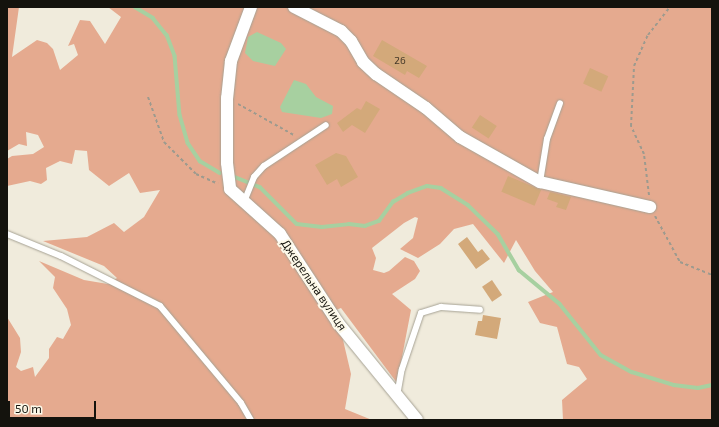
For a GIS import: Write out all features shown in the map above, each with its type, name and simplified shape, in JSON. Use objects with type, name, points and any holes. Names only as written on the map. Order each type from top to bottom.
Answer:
[{"type":"street","points":[[230,189],[227,163],[227,98],[231,61],[251,7]]},
{"type":"street","points":[[294,7],[341,31],[351,41],[363,62],[376,74],[426,108],[460,137],[540,182],[650,207]]},
{"type":"street","name":"Джерельна вулиця","points":[[230,189],[243,204],[280,234],[338,323],[417,420]]},
{"type":"lane","points":[[540,182],[547,139],[560,103]]},
{"type":"lane","points":[[243,204],[254,177],[264,166],[326,125]]},
{"type":"lane","points":[[7,234],[61,256],[160,306],[241,403],[251,420]]},
{"type":"lane","points":[[397,397],[402,369],[421,313],[441,307],[480,310]]},
{"type":"path","points":[[670,7],[648,35],[634,66],[631,98],[631,126],[644,154],[650,207],[680,262],[712,275]]},
{"type":"path","points":[[148,97],[164,142],[178,159],[196,174],[230,189]]},
{"type":"path","points":[[227,98],[303,140]]},
{"type":"shaded area","points":[[7,7],[19,7],[12,57],[37,40],[47,43],[53,49],[60,70],[78,55],[74,44],[68,46],[80,20],[90,21],[105,44],[121,17],[108,7],[712,7],[712,420],[563,420],[562,400],[587,379],[579,367],[567,364],[557,327],[540,323],[528,302],[553,292],[535,271],[516,240],[504,263],[473,224],[454,229],[440,244],[418,258],[400,249],[413,238],[418,218],[415,217],[404,223],[372,248],[376,258],[373,270],[384,273],[389,271],[405,257],[414,261],[420,271],[415,279],[392,294],[411,310],[397,383],[341,308],[336,310],[351,374],[345,409],[372,420],[7,420],[7,317],[20,338],[21,352],[16,367],[21,371],[33,367],[35,377],[49,358],[49,349],[57,337],[63,339],[71,325],[67,309],[53,288],[55,277],[39,261],[84,280],[108,284],[117,278],[104,266],[43,241],[87,237],[114,223],[124,232],[144,217],[160,190],[140,193],[129,173],[109,186],[89,170],[87,151],[75,150],[72,164],[60,161],[46,168],[47,180],[41,184],[30,181],[7,186],[7,159],[12,156],[33,154],[44,147],[38,135],[26,132],[27,146],[19,144],[7,151]]},
{"type":"shaded area","points":[[257,32],[281,43],[286,49],[275,66],[253,61],[245,53],[248,37]]},
{"type":"shaded area","points":[[294,80],[306,84],[316,97],[333,106],[332,114],[321,118],[282,112],[280,107]]},
{"type":"building","points":[[382,40],[427,66],[419,78],[407,71],[405,75],[373,56]]},
{"type":"building","points":[[590,68],[608,76],[601,92],[583,84]]},
{"type":"building","points":[[366,101],[380,109],[365,133],[352,125],[343,132],[337,123],[357,108],[361,110]]},
{"type":"building","points":[[480,115],[497,126],[489,138],[472,128]]},
{"type":"building","points":[[336,153],[346,156],[358,177],[341,187],[337,179],[327,185],[315,165]]},
{"type":"building","points":[[508,176],[541,190],[534,206],[501,192]]},
{"type":"building","points":[[550,192],[571,197],[566,210],[556,207],[558,203],[547,199]]},
{"type":"building","points":[[467,237],[478,252],[482,249],[490,259],[476,269],[458,244]]},
{"type":"building","points":[[492,280],[502,295],[492,302],[482,287]]},
{"type":"building","points":[[483,315],[501,318],[497,339],[475,335],[478,321],[482,321]]},
{"type":"waterway","points":[[135,7],[153,18],[167,35],[175,56],[180,115],[188,143],[200,161],[220,173]]},
{"type":"waterway","points":[[235,177],[260,187],[297,224],[322,227],[349,224],[365,226],[379,221],[393,202],[408,193],[427,186],[441,188],[468,205],[498,234],[519,270],[560,304],[601,355],[632,372],[674,385],[698,388],[712,385]]}]
